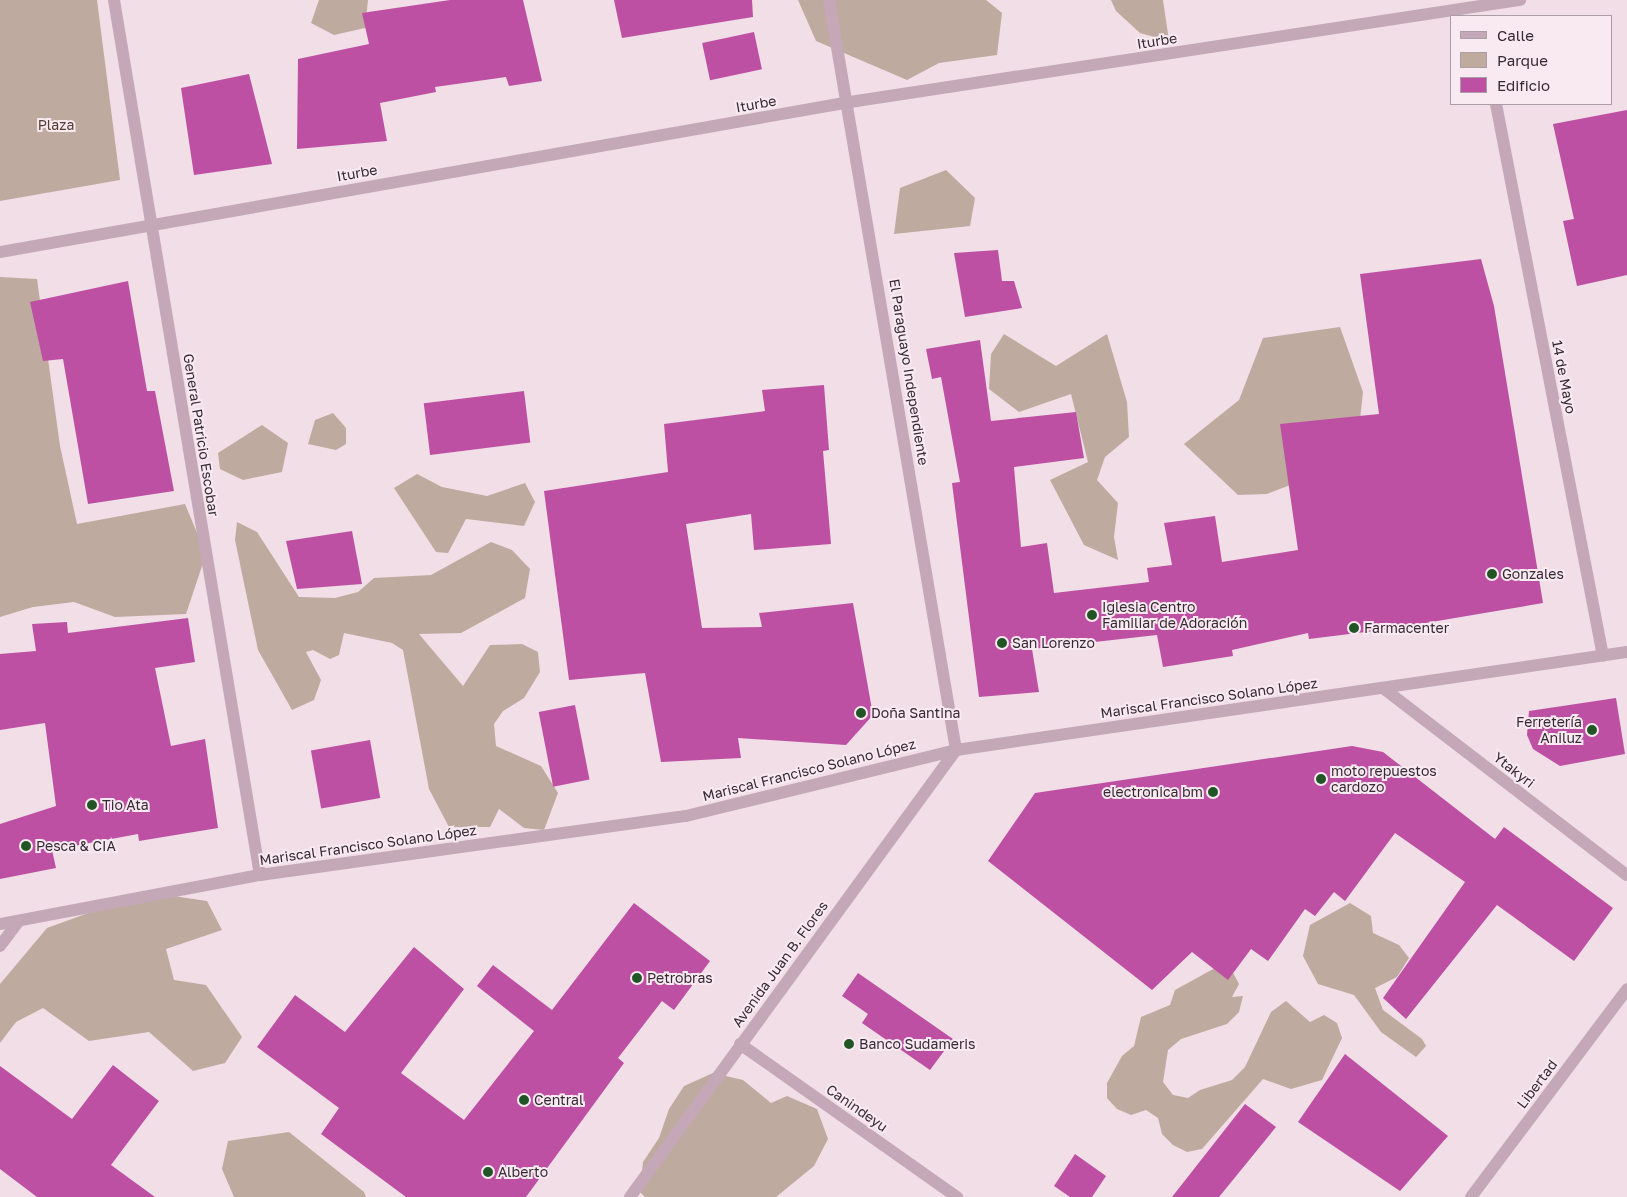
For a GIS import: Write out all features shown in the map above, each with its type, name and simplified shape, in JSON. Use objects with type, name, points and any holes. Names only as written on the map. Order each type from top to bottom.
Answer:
[{"type":"street","name":"General Patricio Escobar","points":[[114,0],[260,875]]},
{"type":"street","name":"El Paraguayo Independiente","points":[[829,0],[850,102],[956,750]]},
{"type":"street","name":"Iturbe","points":[[0,252],[850,102],[1520,0]]},
{"type":"street","name":"14 de Mayo","points":[[1496,105],[1603,656]]},
{"type":"street","name":"Mariscal Francisco Solano López","points":[[0,924],[260,875],[686,816],[956,750],[1627,652]]},
{"type":"street","name":"Ytakyri","points":[[1383,688],[1627,875]]},
{"type":"street","name":"Avenida Juan B. Flores","points":[[630,1197],[956,750]]},
{"type":"street","points":[[0,946],[19,921]]},
{"type":"street","name":"Libertad","points":[[1471,1197],[1627,989]]},
{"type":"street","name":"Canindeyu","points":[[740,1044],[957,1197]]},
{"type":"green space","name":"Plaza","points":[[0,0],[97,0],[120,180],[0,201]]},
{"type":"green space","points":[[319,0],[368,0],[365,28],[334,35],[311,23]]},
{"type":"green space","points":[[798,0],[986,0],[1002,13],[997,55],[939,63],[907,80],[816,41]]},
{"type":"green space","points":[[1111,0],[1163,0],[1169,41],[1140,33],[1116,11]]},
{"type":"green space","points":[[946,170],[975,198],[970,226],[894,234],[900,188]]},
{"type":"green space","points":[[0,277],[37,279],[60,446],[77,524],[185,504],[206,554],[186,614],[115,617],[74,602],[33,607],[0,617]]},
{"type":"green space","points":[[1340,327],[1363,392],[1351,502],[1319,474],[1267,494],[1238,495],[1184,444],[1239,400],[1263,338]]},
{"type":"green space","points":[[1004,334],[1056,366],[1107,334],[1127,402],[1129,437],[1105,457],[1097,480],[1118,503],[1114,537],[1118,560],[1084,545],[1050,480],[1088,462],[1071,394],[1019,412],[989,389],[991,354]]},
{"type":"green space","points":[[333,413],[346,428],[346,444],[336,450],[308,444],[315,420]]},
{"type":"green space","points":[[262,425],[288,443],[282,472],[243,480],[220,469],[218,453]]},
{"type":"green space","points":[[417,474],[442,487],[487,496],[525,483],[535,502],[524,526],[466,519],[448,553],[436,552],[394,488]]},
{"type":"green space","points":[[237,522],[257,532],[299,597],[335,598],[358,592],[374,578],[431,575],[491,542],[512,550],[530,569],[525,598],[461,633],[419,634],[463,686],[490,645],[522,644],[538,652],[540,672],[524,698],[503,711],[494,724],[496,746],[541,766],[558,793],[544,830],[524,828],[499,809],[490,827],[449,827],[429,789],[403,650],[392,643],[344,633],[339,655],[330,659],[313,650],[306,652],[321,680],[314,700],[292,710],[258,650],[235,540]]},
{"type":"green space","points":[[146,892],[207,901],[222,930],[166,949],[174,980],[206,985],[242,1037],[225,1063],[193,1071],[149,1032],[89,1041],[43,1008],[16,1022],[0,1043],[0,984],[47,928]]},
{"type":"green space","points":[[1350,903],[1371,916],[1373,933],[1399,945],[1409,958],[1397,977],[1375,988],[1383,1010],[1422,1039],[1426,1046],[1416,1057],[1381,1032],[1354,995],[1318,984],[1303,956],[1310,925]]},
{"type":"green space","points":[[1215,968],[1231,969],[1239,984],[1232,997],[1243,996],[1239,1012],[1227,1024],[1181,1039],[1168,1050],[1163,1082],[1173,1095],[1188,1098],[1200,1090],[1232,1080],[1245,1067],[1271,1012],[1286,1001],[1310,1022],[1324,1015],[1337,1023],[1342,1038],[1322,1080],[1291,1089],[1263,1079],[1202,1149],[1187,1152],[1173,1145],[1162,1134],[1158,1118],[1146,1110],[1131,1115],[1117,1109],[1107,1098],[1107,1083],[1122,1056],[1134,1046],[1141,1017],[1170,1005],[1175,990]]},
{"type":"green space","points":[[713,1073],[743,1080],[771,1103],[787,1096],[817,1109],[828,1139],[814,1166],[776,1197],[645,1197],[640,1192],[643,1162],[659,1138],[669,1109],[684,1086]]},
{"type":"green space","points":[[289,1132],[364,1192],[366,1197],[234,1197],[222,1169],[228,1141]]},
{"type":"building","points":[[450,0],[523,0],[542,81],[509,86],[506,77],[435,87],[436,92],[380,103],[387,141],[297,149],[298,59],[369,44],[362,13]]},
{"type":"building","points":[[614,0],[752,0],[753,17],[622,38]]},
{"type":"building","points":[[754,32],[762,69],[710,80],[702,43]]},
{"type":"building","points":[[249,74],[272,164],[194,175],[181,88]]},
{"type":"building","points":[[1627,110],[1627,275],[1577,286],[1563,221],[1574,219],[1553,124]]},
{"type":"building","points":[[998,250],[1002,281],[1014,281],[1022,308],[965,317],[954,253]]},
{"type":"building","points":[[1481,259],[1494,306],[1543,603],[1390,629],[1309,639],[1308,633],[1232,650],[1233,656],[1163,667],[1157,635],[1032,649],[1039,692],[979,697],[952,483],[960,482],[941,377],[932,379],[926,349],[980,340],[991,421],[1076,412],[1084,458],[1014,467],[1021,547],[1047,543],[1054,593],[1149,582],[1147,568],[1172,565],[1164,523],[1215,516],[1222,562],[1298,550],[1280,424],[1379,414],[1360,274]]},
{"type":"building","points":[[128,281],[147,391],[155,391],[174,491],[88,504],[63,359],[43,361],[30,302]]},
{"type":"building","points":[[824,385],[829,450],[823,451],[831,544],[754,550],[751,514],[686,524],[702,628],[762,627],[759,613],[853,603],[873,715],[846,745],[738,738],[741,758],[661,762],[645,673],[569,680],[544,491],[668,472],[664,424],[765,411],[762,390]]},
{"type":"building","points":[[524,391],[530,443],[430,455],[424,403]]},
{"type":"building","points":[[352,531],[362,584],[297,589],[286,541]]},
{"type":"building","points":[[188,618],[195,662],[155,668],[171,746],[205,739],[218,828],[139,841],[138,834],[52,850],[56,868],[0,879],[0,824],[56,806],[45,723],[0,730],[0,654],[36,651],[32,624],[67,622],[68,633]]},
{"type":"building","name":"Ferretería Aniluz","points":[[1616,698],[1625,754],[1560,766],[1533,749],[1527,735],[1529,711]]},
{"type":"building","points":[[575,705],[590,780],[553,787],[539,712]]},
{"type":"building","points":[[370,740],[380,798],[321,809],[311,750]]},
{"type":"building","points":[[1352,746],[1383,752],[1495,839],[1504,827],[1613,908],[1574,961],[1497,905],[1406,1019],[1383,998],[1465,882],[1395,833],[1345,901],[1334,892],[1315,916],[1305,909],[1268,961],[1251,949],[1228,980],[1192,952],[1152,990],[988,861],[1035,793]]},
{"type":"building","points":[[634,903],[710,961],[674,1010],[662,1001],[618,1058],[624,1063],[526,1197],[406,1197],[321,1134],[339,1108],[257,1047],[295,995],[345,1032],[414,947],[464,989],[401,1073],[464,1120],[534,1031],[477,986],[493,965],[552,1010]]},
{"type":"building","points":[[858,973],[953,1039],[930,1070],[862,1023],[868,1014],[842,996]]},
{"type":"building","points":[[1345,1054],[1448,1136],[1400,1191],[1298,1122]]},
{"type":"building","points":[[113,1065],[159,1101],[111,1165],[155,1197],[37,1197],[0,1169],[0,1066],[72,1119]]},
{"type":"building","points":[[1245,1104],[1276,1127],[1219,1197],[1172,1197]]},
{"type":"building","points":[[1075,1154],[1106,1176],[1092,1197],[1070,1197],[1054,1186]]},
{"type":"place","name":"Gonzales","points":[[1492,574]]},
{"type":"place","name":"Iglesia Centro Familiar de Adoración","points":[[1092,615]]},
{"type":"place","name":"Farmacenter","points":[[1354,628]]},
{"type":"place","name":"San Lorenzo","points":[[1002,643]]},
{"type":"place","name":"Doña Santina","points":[[861,713]]},
{"type":"place","name":"Ferretería Aniluz","points":[[1592,730]]},
{"type":"place","name":"moto repuestos cardozo","points":[[1321,779]]},
{"type":"place","name":"electronica bm","points":[[1213,792]]},
{"type":"place","name":"Tio Ata","points":[[92,805]]},
{"type":"place","name":"Pesca & CIA","points":[[26,846]]},
{"type":"place","name":"Petrobras","points":[[637,978]]},
{"type":"place","name":"Banco Sudameris","points":[[849,1044]]},
{"type":"place","name":"Central","points":[[524,1100]]},
{"type":"place","name":"Alberto","points":[[488,1172]]}]
